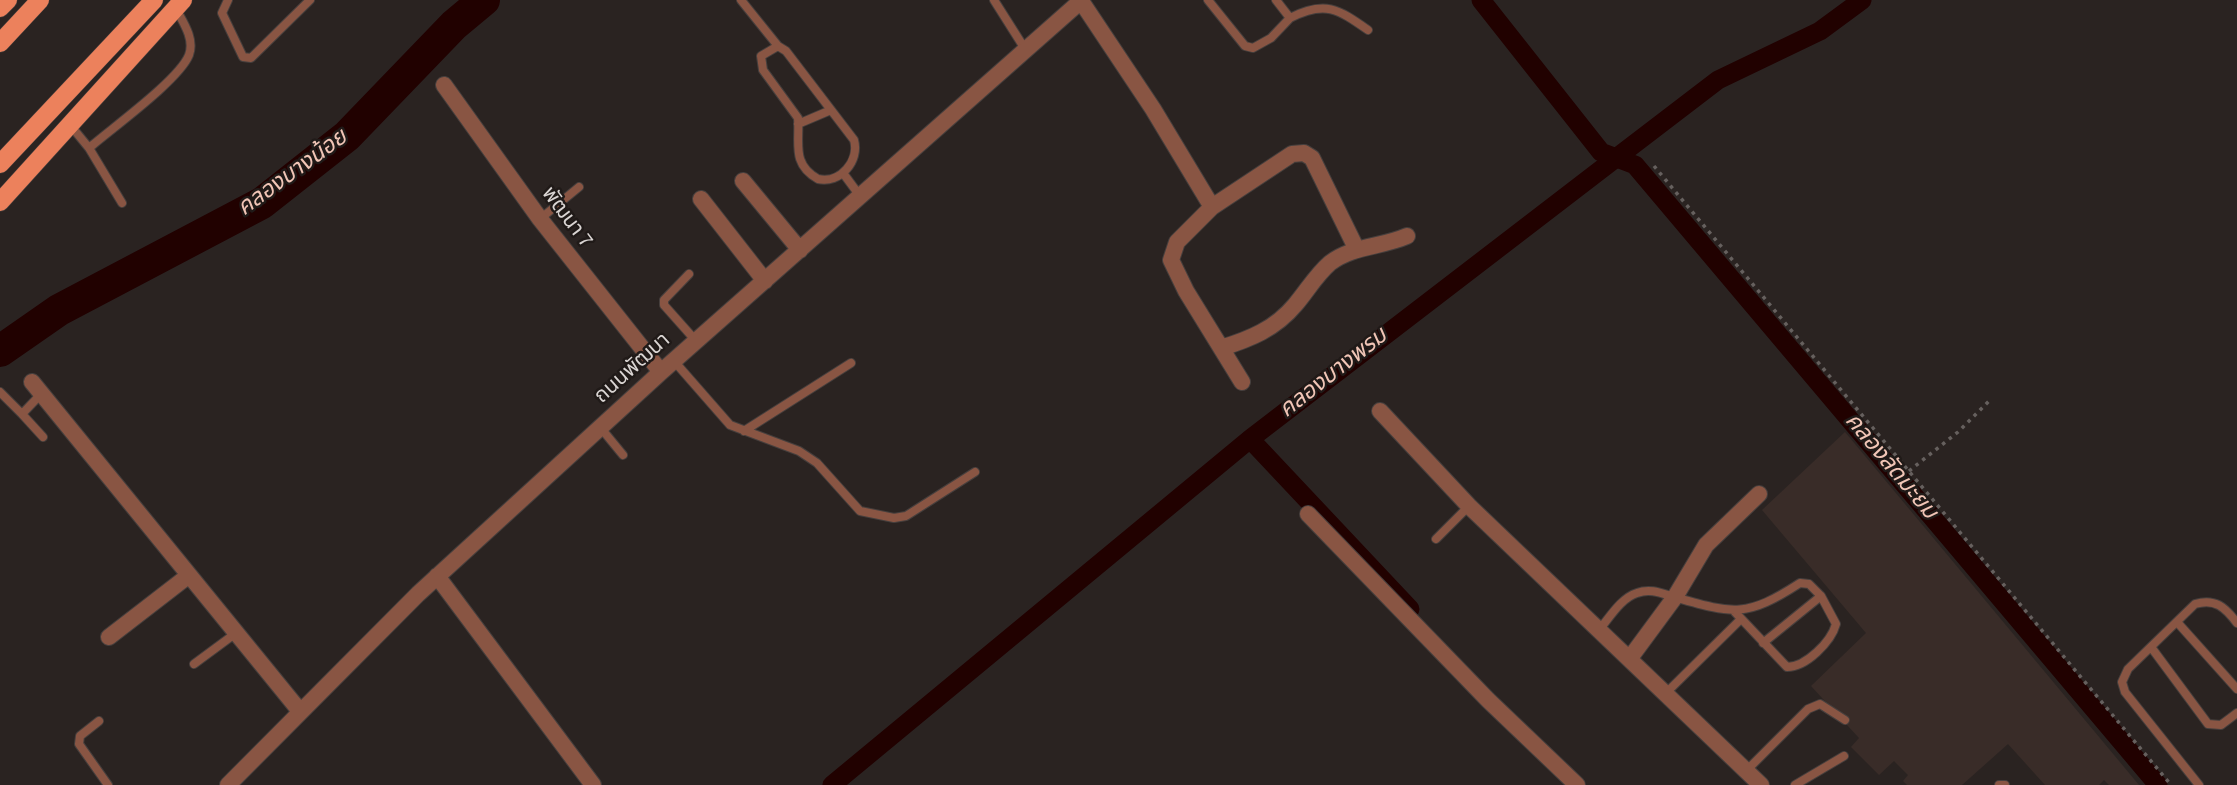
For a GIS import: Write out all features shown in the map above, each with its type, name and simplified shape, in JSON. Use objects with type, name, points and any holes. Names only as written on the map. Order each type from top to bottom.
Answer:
[{"type":"main road","points":[[0,8],[8,0]]},
{"type":"main road","points":[[0,43],[40,0]]},
{"type":"main road","points":[[0,164],[154,0]]},
{"type":"main road","points":[[0,202],[179,4]]},
{"type":"street","name":"ถนนพัฒนา","points":[[229,785],[299,710],[437,576],[661,372],[1081,0]]},
{"type":"street","points":[[1081,0],[1153,109],[1212,207]]},
{"type":"street","name":"พัฒนา 7","points":[[444,85],[540,219],[661,372]]},
{"type":"street","points":[[1242,382],[1171,260],[1177,242],[1212,207],[1292,154],[1304,153],[1311,158],[1357,250]]},
{"type":"street","points":[[743,181],[800,250]]},
{"type":"street","points":[[701,199],[765,281]]},
{"type":"street","points":[[1221,348],[1253,337],[1275,325],[1325,268],[1357,250],[1386,245],[1406,236]]},
{"type":"street","points":[[37,387],[299,710]]},
{"type":"street","points":[[1380,411],[1469,506],[1761,785]]},
{"type":"street","points":[[1630,658],[1675,597],[1706,545],[1759,494]]},
{"type":"street","points":[[1308,514],[1488,700],[1577,785]]},
{"type":"street","points":[[110,637],[188,576]]},
{"type":"street","points":[[437,576],[593,785]]},
{"type":"street","points":[[1734,785],[1745,772]]},
{"type":"lane","points":[[228,0],[222,13],[237,50],[243,57],[251,58],[310,0]]},
{"type":"lane","points":[[741,0],[778,46],[786,51],[854,140],[857,150],[843,173],[826,181],[806,170],[797,152],[798,124],[789,104],[762,70],[761,56],[778,46]]},
{"type":"lane","points":[[994,0],[1025,49]]},
{"type":"lane","points":[[1208,0],[1245,46],[1253,48],[1271,38],[1290,18],[1307,8],[1336,8],[1368,30]]},
{"type":"lane","points":[[1276,0],[1290,18]]},
{"type":"lane","points":[[89,148],[166,82],[189,55],[189,34],[179,4]]},
{"type":"lane","points":[[798,124],[831,110]]},
{"type":"lane","points":[[71,126],[89,148],[122,203]]},
{"type":"lane","points":[[843,173],[860,196]]},
{"type":"lane","points":[[540,219],[579,187]]},
{"type":"lane","points":[[689,274],[664,300],[664,305],[696,341]]},
{"type":"lane","points":[[674,361],[722,417],[744,431],[788,446],[817,463],[860,511],[894,518],[906,516],[975,472]]},
{"type":"lane","points":[[744,431],[851,363]]},
{"type":"lane","points":[[22,414],[37,387]]},
{"type":"lane","points":[[0,392],[43,437]]},
{"type":"lane","points":[[600,427],[623,455]]},
{"type":"lane","points":[[1436,539],[1469,506]]},
{"type":"lane","points":[[1599,630],[1621,603],[1634,593],[1648,590],[1733,610],[1756,608],[1769,603],[1800,583],[1809,584],[1821,596],[1836,624],[1833,634],[1805,661],[1796,667],[1787,667],[1733,610]]},
{"type":"lane","points":[[1763,643],[1821,596]]},
{"type":"lane","points":[[2199,785],[2125,691],[2122,682],[2128,669],[2195,604],[2209,600],[2218,603],[2237,623]]},
{"type":"lane","points":[[1665,693],[1741,619]]},
{"type":"lane","points":[[2177,622],[2237,689]]},
{"type":"lane","points":[[194,664],[236,633]]},
{"type":"lane","points":[[2151,646],[2208,724],[2221,725],[2237,713]]},
{"type":"lane","points":[[1745,772],[1808,709],[1820,704],[1845,720]]},
{"type":"lane","points":[[99,721],[80,736],[79,744],[108,785]]},
{"type":"lane","points":[[1795,785],[1844,756]]},
{"type":"lane","points":[[1999,785],[2005,785]]},
{"type":"path","points":[[1654,166],[2171,785]]},
{"type":"path","points":[[1909,471],[1958,432],[1990,400]]},
{"type":"shaded area","points":[[1845,432],[2139,785],[2109,785],[2104,780],[2099,785],[2045,785],[2008,744],[1962,785],[1907,785],[1903,781],[1908,775],[1894,761],[1879,775],[1851,747],[1859,738],[1811,686],[1866,633],[1762,510]]},
{"type":"waterway","name":"คลองบางน้อย","points":[[0,351],[59,310],[262,203],[347,136],[454,25],[484,0]]},
{"type":"waterway","name":"คลองลัดมะยม","points":[[1481,0],[1601,152],[1635,165],[2158,785]]},
{"type":"waterway","name":"คลองบางพรม","points":[[832,785],[1250,439],[1718,80],[1820,31],[1862,0]]},
{"type":"waterway","points":[[1250,439],[1410,609]]}]
